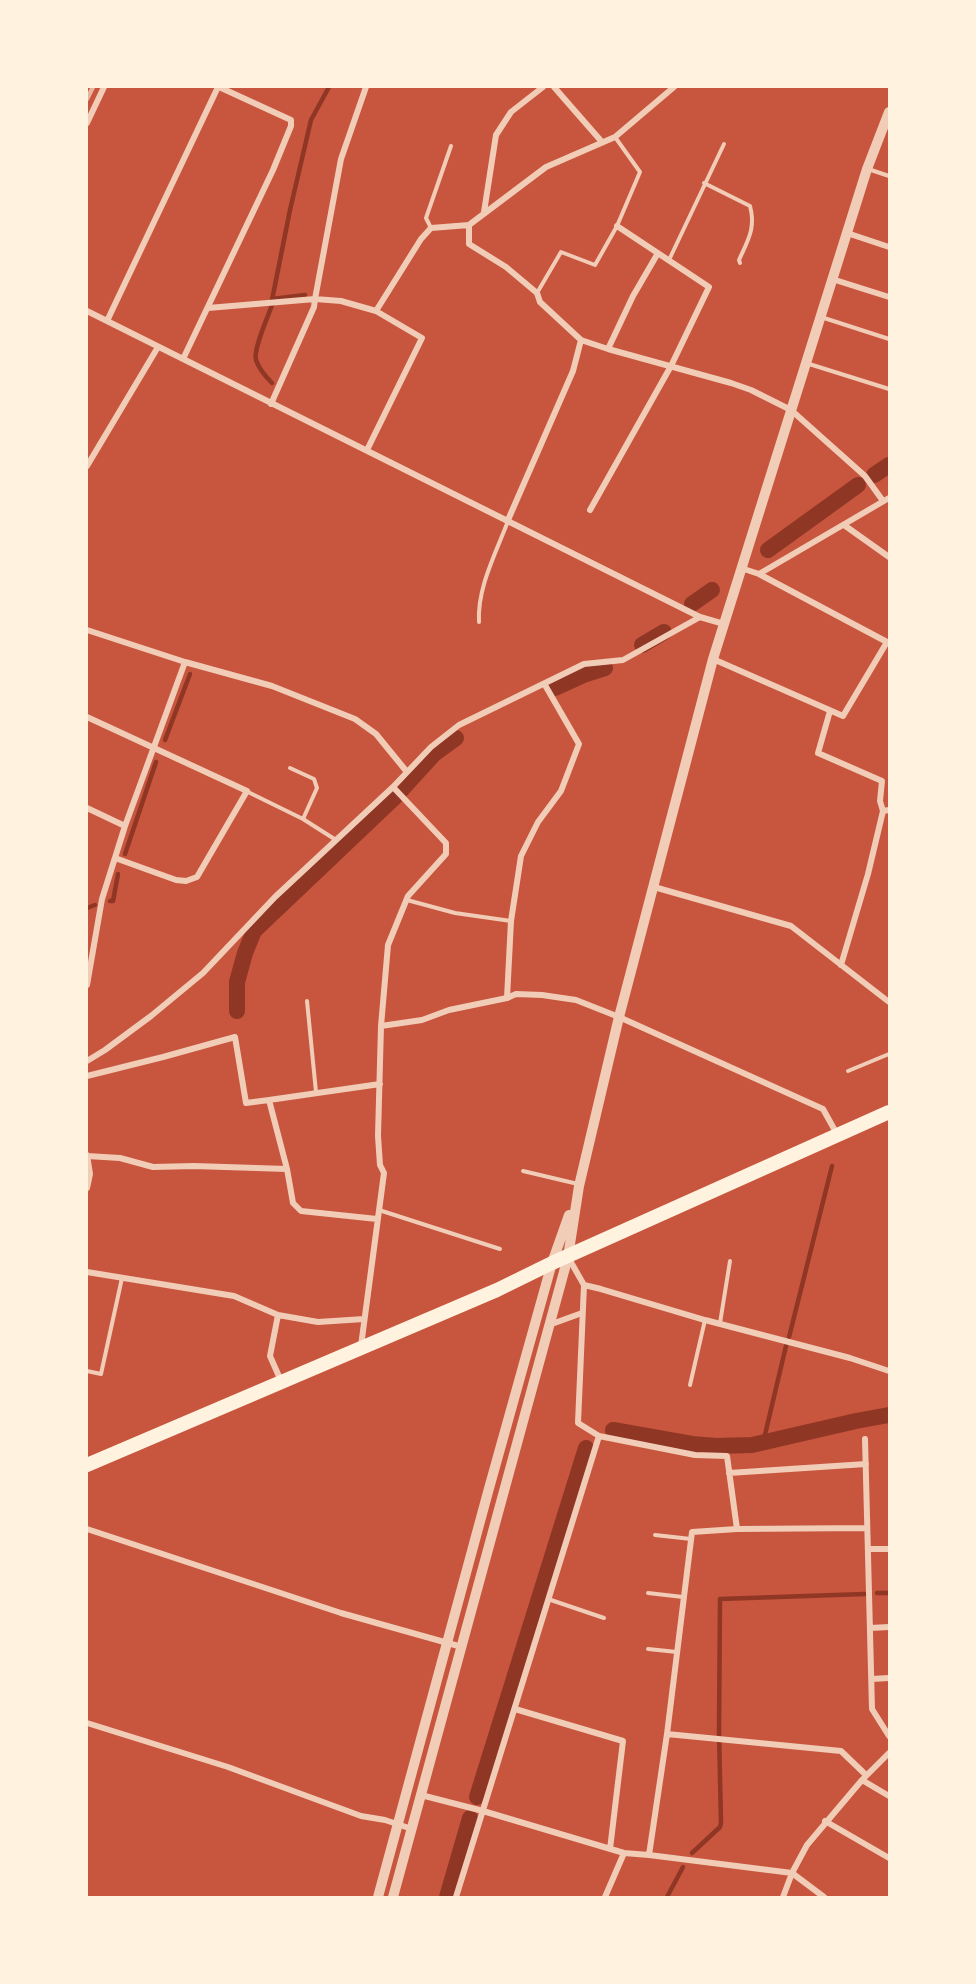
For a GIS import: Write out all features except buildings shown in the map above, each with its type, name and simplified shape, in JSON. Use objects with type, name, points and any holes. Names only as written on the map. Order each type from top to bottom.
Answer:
[{"type":"highway","points":[[87,1465],[497,1290],[552,1263],[888,1116]]},
{"type":"street","points":[[87,123],[104,87]]},
{"type":"street","points":[[107,321],[218,87],[291,120],[291,126],[273,170],[183,359]]},
{"type":"street","points":[[271,404],[314,307],[341,159],[366,87]]},
{"type":"street","points":[[484,212],[496,135],[511,112],[543,87]]},
{"type":"street","points":[[554,87],[602,142]]},
{"type":"street","points":[[376,311],[421,239],[431,228],[469,225],[546,167],[615,137],[674,87]]},
{"type":"street","points":[[393,1897],[568,1257],[579,1185],[619,1017],[713,659],[867,169],[889,112]]},
{"type":"street","points":[[469,225],[469,244],[506,267],[537,293],[540,302],[581,340],[751,390],[791,410],[865,476],[886,499],[759,574]]},
{"type":"street","points":[[590,510],[671,366],[709,287],[617,226]]},
{"type":"street","points":[[847,233],[889,247]]},
{"type":"street","points":[[608,349],[633,296],[658,253]]},
{"type":"street","points":[[832,279],[889,297]]},
{"type":"street","points":[[208,308],[315,299],[341,301],[376,311],[422,338],[367,450]]},
{"type":"street","points":[[87,311],[700,617],[724,624]]},
{"type":"street","points":[[508,520],[573,371],[581,340]]},
{"type":"street","points":[[87,466],[158,347]]},
{"type":"street","points":[[844,525],[889,557]]},
{"type":"street","points":[[713,659],[843,716],[887,642],[759,574],[741,568]]},
{"type":"street","points":[[87,1061],[151,1016],[203,973],[275,897],[393,788],[431,747],[459,725],[584,664],[623,660],[700,617]]},
{"type":"street","points":[[87,630],[184,662],[272,686],[355,719],[376,734],[407,772]]},
{"type":"street","points":[[87,985],[102,899],[125,826],[184,662]]},
{"type":"street","points":[[507,998],[511,921],[521,856],[538,822],[561,791],[579,744],[545,685]]},
{"type":"street","points":[[830,711],[818,753],[882,781],[880,801],[886,811],[841,965]]},
{"type":"street","points":[[87,717],[247,791],[197,877],[186,881],[176,880],[115,858]]},
{"type":"street","points":[[361,1347],[384,1173],[380,1165],[378,1136],[381,1026],[388,945],[408,896],[446,854],[446,843],[393,788]]},
{"type":"street","points":[[87,808],[125,826]]},
{"type":"street","points":[[654,887],[791,926],[889,1002]]},
{"type":"street","points":[[381,1026],[422,1020],[449,1010],[507,998],[516,994],[576,1000],[823,1108],[838,1136]]},
{"type":"street","points":[[87,1076],[235,1036],[246,1103],[380,1084]]},
{"type":"street","points":[[269,1100],[287,1169],[293,1203],[301,1211],[377,1220]]},
{"type":"street","points":[[87,1188],[90,1174],[87,1156],[120,1158],[153,1167],[287,1169]]},
{"type":"street","points":[[378,1897],[552,1263],[579,1185]]},
{"type":"street","points":[[568,1257],[584,1286],[578,1423],[599,1436],[695,1455],[727,1456],[736,1529]]},
{"type":"street","points":[[87,1272],[234,1296],[278,1315],[318,1322],[364,1319]]},
{"type":"street","points":[[584,1286],[889,1371]]},
{"type":"street","points":[[549,1325],[582,1313]]},
{"type":"street","points":[[278,1315],[270,1356],[281,1382]]},
{"type":"street","points":[[456,1897],[599,1436]]},
{"type":"street","points":[[866,1439],[872,1709],[889,1736]]},
{"type":"street","points":[[729,1473],[866,1464]]},
{"type":"street","points":[[649,1855],[667,1734],[692,1532],[736,1529],[867,1528]]},
{"type":"street","points":[[87,1529],[378,1624],[462,1647]]},
{"type":"street","points":[[868,1549],[889,1550]]},
{"type":"street","points":[[870,1628],[889,1627]]},
{"type":"street","points":[[872,1679],[889,1678]]},
{"type":"street","points":[[515,1708],[623,1741],[610,1849]]},
{"type":"street","points":[[87,1723],[228,1767],[361,1816],[385,1820],[412,1829]]},
{"type":"street","points":[[667,1734],[841,1751],[864,1778],[889,1796]]},
{"type":"street","points":[[783,1897],[792,1873],[807,1845],[825,1821],[889,1753]]},
{"type":"street","points":[[421,1795],[624,1853],[792,1873],[824,1897]]},
{"type":"street","points":[[825,1821],[889,1858]]},
{"type":"street","points":[[605,1897],[624,1853]]},
{"type":"lane","points":[[537,293],[561,252],[595,265],[617,226],[640,172],[615,137]]},
{"type":"lane","points":[[669,260],[724,144]]},
{"type":"lane","points":[[431,228],[426,218],[451,146]]},
{"type":"lane","points":[[867,169],[889,176]]},
{"type":"lane","points":[[704,183],[750,206],[753,215],[752,231],[739,260],[740,263]]},
{"type":"lane","points":[[820,317],[889,339]]},
{"type":"lane","points":[[806,362],[889,389]]},
{"type":"lane","points":[[479,622],[483,588],[508,520]]},
{"type":"lane","points":[[290,768],[314,779],[317,788],[303,819]]},
{"type":"lane","points":[[247,791],[303,819],[337,840]]},
{"type":"lane","points":[[406,900],[455,913],[511,921]]},
{"type":"lane","points":[[307,1001],[316,1092]]},
{"type":"lane","points":[[848,1071],[889,1054]]},
{"type":"lane","points":[[523,1171],[579,1185]]},
{"type":"lane","points":[[379,1209],[500,1249]]},
{"type":"lane","points":[[720,1323],[730,1261]]},
{"type":"lane","points":[[87,1371],[101,1374],[122,1277]]},
{"type":"lane","points":[[690,1385],[705,1320]]},
{"type":"lane","points":[[655,1535],[691,1539]]},
{"type":"lane","points":[[648,1593],[684,1597]]},
{"type":"lane","points":[[549,1599],[604,1618]]},
{"type":"lane","points":[[648,1649],[677,1652]]},
{"type":"waterway","points":[[272,300],[311,120],[329,87]]},
{"type":"waterway","points":[[272,299],[305,295]]},
{"type":"waterway","points":[[272,305],[256,355],[259,367],[272,383]]},
{"type":"waterway","points":[[874,475],[889,465]]},
{"type":"waterway","points":[[768,550],[858,485]]},
{"type":"waterway","points":[[692,604],[712,590]]},
{"type":"waterway","points":[[642,645],[664,632]]},
{"type":"waterway","points":[[555,688],[605,668]]},
{"type":"waterway","points":[[165,740],[190,674]]},
{"type":"waterway","points":[[237,1011],[237,982],[254,931],[393,799],[434,754],[456,738]]},
{"type":"waterway","points":[[125,854],[156,762]]},
{"type":"waterway","points":[[110,901],[113,901],[118,874]]},
{"type":"waterway","points":[[87,908],[95,905]]},
{"type":"waterway","points":[[789,1337],[832,1166]]},
{"type":"waterway","points":[[763,1443],[786,1346]]},
{"type":"waterway","points":[[613,1430],[692,1444],[752,1445],[889,1415]]},
{"type":"waterway","points":[[477,1797],[586,1448]]},
{"type":"waterway","points":[[877,1593],[889,1593]]},
{"type":"waterway","points":[[692,1853],[720,1827],[721,1823],[720,1599],[865,1594]]},
{"type":"waterway","points":[[447,1897],[470,1818]]},
{"type":"waterway","points":[[667,1897],[683,1867]]},
{"type":"railway","points":[[87,99],[93,87]]}]
